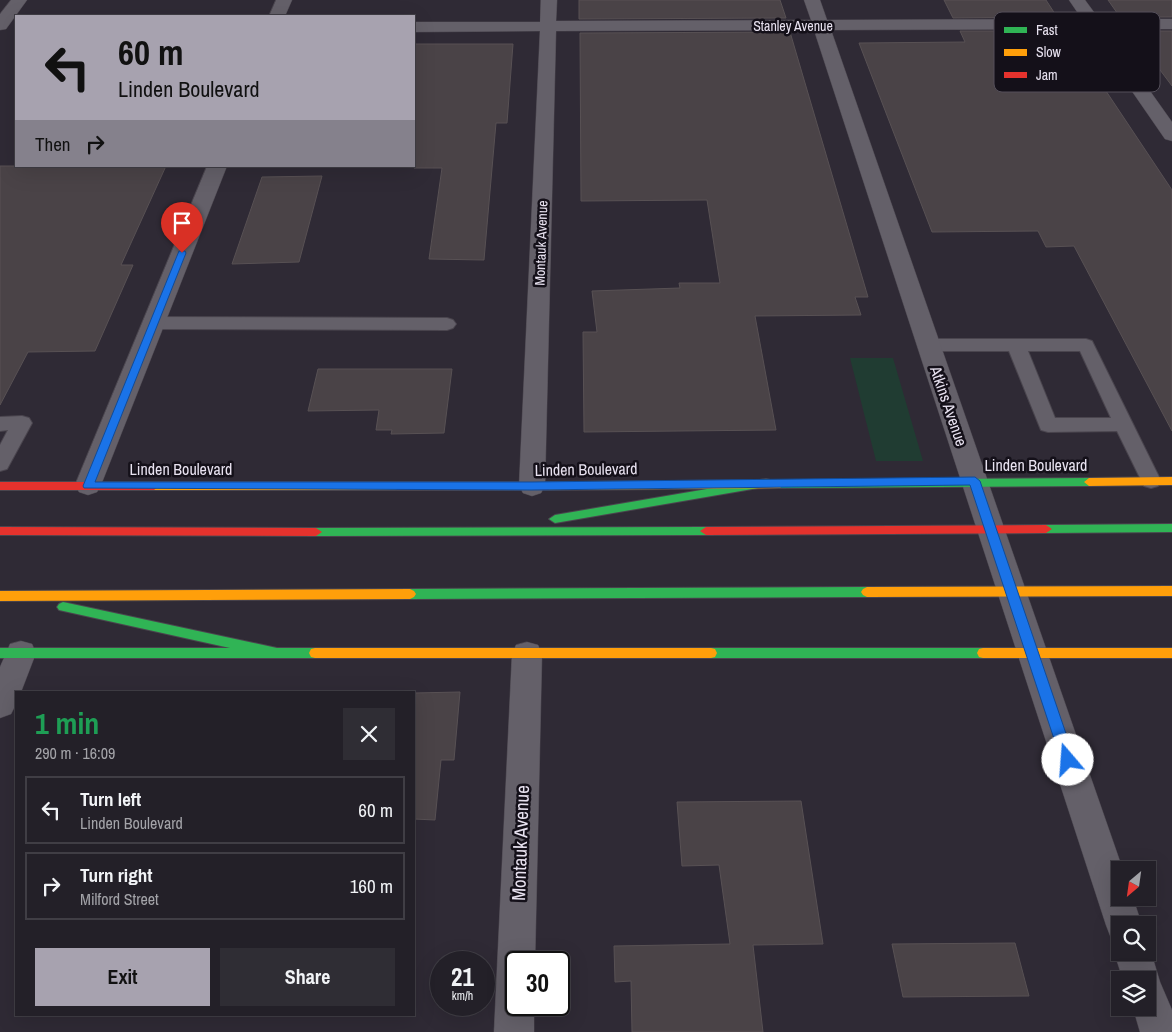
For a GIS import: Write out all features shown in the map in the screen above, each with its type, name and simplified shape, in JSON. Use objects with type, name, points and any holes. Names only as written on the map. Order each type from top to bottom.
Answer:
[{"type":"main road","name":"Linden Boulevard","points":[[0,486],[532,486],[975,481],[1172,481]]},
{"type":"main road","points":[[474,533],[766,483]]},
{"type":"main road","points":[[37,520],[105,532]]},
{"type":"main road","points":[[0,531],[474,533],[1172,528]]},
{"type":"main road","points":[[0,596],[1172,591]]},
{"type":"main road","points":[[12,596],[277,653]]},
{"type":"main road","points":[[10,653],[1033,655],[1172,653]]},
{"type":"street","points":[[15,29],[0,27],[19,0]]},
{"type":"street","points":[[277,15],[284,0]]},
{"type":"street","name":"Montauk Avenue","points":[[532,486],[549,0]]},
{"type":"street","name":"Atkins Avenue","points":[[812,0],[1121,916]]},
{"type":"street","points":[[1076,0],[1085,12]]},
{"type":"street","name":"Stanley Avenue","points":[[415,27],[994,25]]},
{"type":"street","points":[[1142,92],[1172,135]]},
{"type":"street","points":[[88,486],[217,167]]},
{"type":"street","points":[[0,705],[10,653]]},
{"type":"street","name":"Montauk Avenue","points":[[514,1032],[527,654]]},
{"type":"street","points":[[1155,1016],[1160,1032]]},
{"type":"lane","points":[[154,323],[446,324]]},
{"type":"lane","points":[[928,345],[1086,345],[1151,481]]},
{"type":"lane","points":[[1016,345],[1048,425],[1124,424]]},
{"type":"lane","points":[[0,424],[22,424],[0,464]]},
{"type":"green space","points":[[850,358],[893,358],[923,461],[876,461]]},
{"type":"building","points":[[579,0],[780,0],[786,18],[579,19]]},
{"type":"building","points":[[944,0],[1046,0],[1054,12],[994,12],[994,18],[953,18]]},
{"type":"building","points":[[1108,0],[1172,0],[1172,17],[1160,17],[1160,12],[1116,12]]},
{"type":"building","points":[[960,31],[994,31],[994,92],[1107,92],[1172,190],[1172,431],[1074,246],[1046,247],[1038,231],[932,232],[859,43],[965,42]]},
{"type":"building","points":[[1160,31],[1172,31],[1172,86],[1160,70]]},
{"type":"building","points":[[790,32],[868,297],[855,297],[861,315],[755,316],[776,430],[584,432],[583,332],[597,332],[592,291],[680,288],[679,283],[720,283],[707,200],[581,201],[580,33]]},
{"type":"building","points":[[415,44],[513,44],[507,123],[496,123],[484,260],[429,259],[442,168],[414,168]]},
{"type":"building","points":[[0,166],[166,167],[121,265],[133,265],[95,351],[28,352],[0,405]]},
{"type":"building","points":[[322,176],[299,262],[232,264],[262,177]]},
{"type":"building","points":[[318,369],[452,369],[444,433],[391,434],[392,430],[376,430],[379,410],[308,411]]},
{"type":"building","points":[[460,692],[454,760],[441,760],[435,820],[415,819],[415,693]]},
{"type":"building","points":[[801,801],[823,944],[753,945],[763,1032],[632,1032],[631,981],[615,982],[614,946],[730,944],[719,865],[682,866],[677,802]]},
{"type":"building","points":[[1015,943],[1029,996],[903,997],[892,944]]},
{"type":"traffic: fast","points":[[780,484],[1089,482]]},
{"type":"traffic: fast","points":[[555,519],[766,483]]},
{"type":"traffic: fast","points":[[1046,529],[1172,528]]},
{"type":"traffic: fast","points":[[316,532],[706,531]]},
{"type":"traffic: fast","points":[[410,594],[867,592]]},
{"type":"traffic: fast","points":[[63,607],[277,653]]},
{"type":"traffic: fast","points":[[0,653],[315,653]]},
{"type":"traffic: fast","points":[[711,653],[983,653]]},
{"type":"traffic: slow","points":[[1089,482],[1172,481]]},
{"type":"traffic: slow","points":[[548,486],[780,484]]},
{"type":"traffic: slow","points":[[154,486],[397,486]]},
{"type":"traffic: slow","points":[[867,592],[1172,591]]},
{"type":"traffic: slow","points":[[0,596],[410,594]]},
{"type":"traffic: slow","points":[[315,653],[711,653]]},
{"type":"traffic: slow","points":[[983,653],[1172,653]]},
{"type":"traffic: jam","points":[[0,486],[154,486]]},
{"type":"traffic: jam","points":[[397,486],[548,486]]},
{"type":"traffic: jam","points":[[706,531],[1046,529]]},
{"type":"traffic: jam","points":[[0,531],[316,532]]},
{"type":"route","points":[[182,253],[88,486],[532,486],[975,481],[1068,760]]}]
